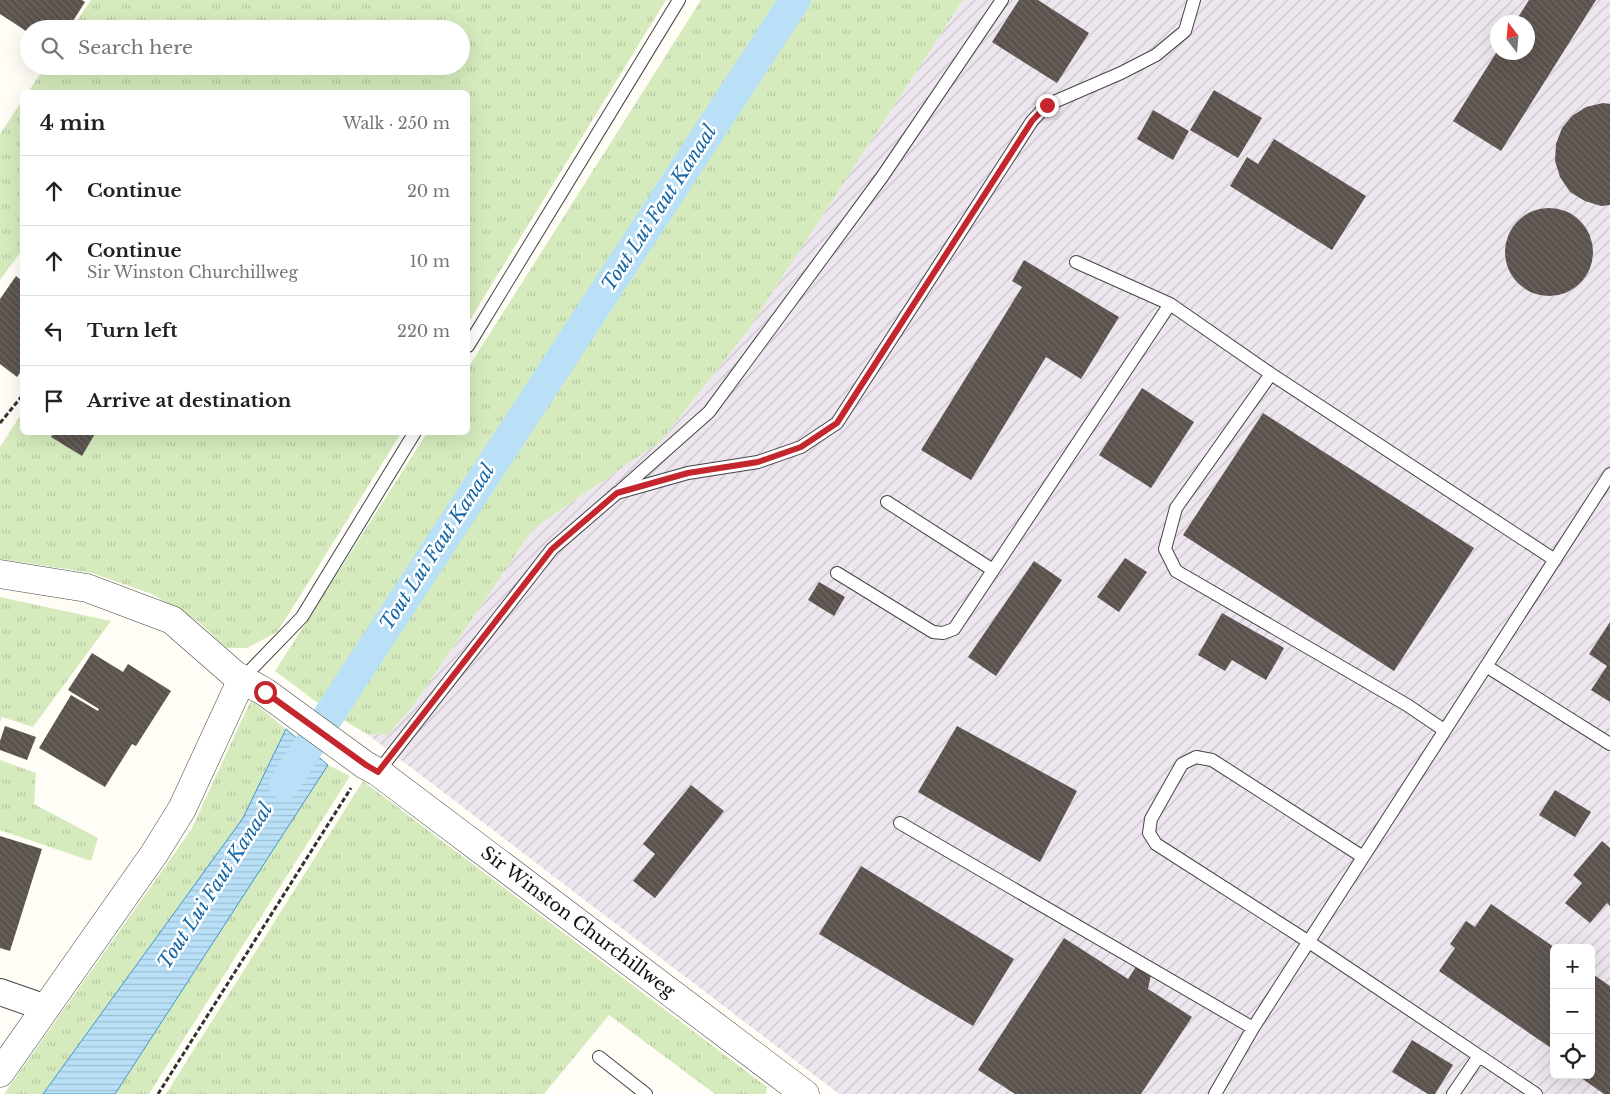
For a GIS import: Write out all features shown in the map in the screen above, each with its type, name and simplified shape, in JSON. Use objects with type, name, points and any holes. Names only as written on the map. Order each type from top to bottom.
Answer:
[{"type":"street","points":[[0,574],[87,588],[172,620],[235,675],[253,686],[154,854],[0,1073]]},
{"type":"street","name":"Sir Winston Churchillweg","points":[[253,686],[364,763],[794,1091]]},
{"type":"street","points":[[0,992],[46,1008]]},
{"type":"lane","points":[[470,343],[679,0]]},
{"type":"lane","points":[[364,763],[552,549],[709,412],[882,178],[1002,0]]},
{"type":"lane","points":[[617,493],[688,473],[758,462],[801,447],[837,423],[1032,121],[1047,105],[1121,73],[1156,55],[1185,31],[1194,0]]},
{"type":"lane","points":[[1076,262],[1170,304],[1270,374],[1555,560]]},
{"type":"lane","points":[[837,574],[933,632],[943,633],[954,629],[1170,304]]},
{"type":"lane","points":[[1270,374],[1176,508],[1165,549],[1176,571],[1407,705],[1444,730]]},
{"type":"lane","points":[[253,686],[302,617],[413,435]]},
{"type":"lane","points":[[1215,1094],[1253,1028],[1610,474]]},
{"type":"lane","points":[[887,502],[993,570]]},
{"type":"lane","points":[[1486,666],[1610,744]]},
{"type":"lane","points":[[1363,857],[1212,760],[1196,757],[1182,764],[1150,819],[1150,833],[1156,844],[1309,942],[1536,1094]]},
{"type":"lane","points":[[900,823],[1253,1028]]},
{"type":"lane","points":[[1452,1094],[1479,1056]]},
{"type":"lane","points":[[599,1057],[646,1094]]},
{"type":"path","points":[[0,424],[20,399]]},
{"type":"path","points":[[158,1094],[364,763]]},
{"type":"shaded area","points":[[963,0],[1610,0],[1610,1094],[839,1094],[367,734],[388,735],[413,706],[533,529],[661,441],[746,333]]},
{"type":"green space","points":[[91,0],[666,0],[470,320],[470,90],[29,90],[40,75],[470,75],[470,20],[77,20]]},
{"type":"green space","points":[[701,0],[963,0],[746,333],[661,441],[533,529],[413,706],[388,735],[367,734],[330,712],[275,671],[426,435],[470,435],[470,365]]},
{"type":"green space","points":[[20,104],[20,253],[0,280],[0,134]]},
{"type":"green space","points":[[20,416],[20,435],[400,435],[277,632],[247,648],[226,648],[200,623],[152,594],[92,573],[0,559],[0,447]]},
{"type":"green space","points":[[0,597],[111,621],[33,727],[2,717],[0,722]]},
{"type":"green space","points":[[251,700],[286,729],[244,818],[43,1094],[4,1094],[191,830]]},
{"type":"green space","points":[[0,760],[36,773],[34,804],[98,838],[91,861],[0,830]]},
{"type":"green space","points":[[328,765],[350,776],[149,1094],[115,1094]]},
{"type":"green space","points":[[363,781],[767,1087],[766,1094],[715,1094],[609,1015],[544,1094],[166,1094]]},
{"type":"water","points":[[286,729],[328,765],[115,1094],[43,1094],[243,818]]},
{"type":"building","points":[[0,0],[82,0],[85,2],[74,20],[20,20],[20,27],[0,14]]},
{"type":"building","points":[[1019,0],[1038,0],[1089,33],[1057,83],[992,42]]},
{"type":"building","points":[[1529,0],[1596,0],[1501,151],[1453,121],[1492,60],[1535,60],[1535,15],[1519,15]]},
{"type":"building","points":[[1214,90],[1262,118],[1238,158],[1190,130]]},
{"type":"building","points":[[1603,103],[1610,104],[1610,205],[1601,206],[1585,201],[1570,192],[1560,177],[1555,161],[1556,144],[1562,128],[1572,116],[1586,107]]},
{"type":"building","points":[[1153,110],[1189,131],[1173,160],[1137,139]]},
{"type":"building","points":[[1274,139],[1366,196],[1332,250],[1230,186],[1247,157],[1258,164]]},
{"type":"building","points":[[1549,208],[1566,211],[1580,221],[1590,235],[1593,252],[1590,269],[1580,283],[1566,293],[1549,296],[1532,293],[1518,283],[1508,269],[1505,252],[1508,235],[1518,221],[1532,211]]},
{"type":"building","points":[[1024,260],[1119,317],[1081,379],[1046,357],[971,480],[921,450],[1022,287],[1012,281]]},
{"type":"building","points":[[16,276],[20,279],[20,373],[17,377],[0,364],[0,299]]},
{"type":"building","points":[[1142,388],[1194,422],[1151,488],[1099,455]]},
{"type":"building","points":[[1263,413],[1474,548],[1394,671],[1183,535]]},
{"type":"building","points":[[52,435],[94,435],[82,456],[51,437]]},
{"type":"building","points":[[1125,558],[1147,572],[1119,612],[1097,597]]},
{"type":"building","points":[[1034,561],[1062,580],[996,676],[968,657]]},
{"type":"building","points":[[819,582],[845,597],[834,616],[808,600]]},
{"type":"building","points":[[1222,613],[1284,648],[1266,680],[1232,660],[1225,671],[1198,655]]},
{"type":"building","points":[[1610,622],[1610,702],[1591,690],[1607,666],[1589,654]]},
{"type":"building","points":[[92,653],[123,672],[128,664],[171,691],[136,746],[132,744],[105,787],[39,748],[71,695],[98,711],[99,709],[68,690]]},
{"type":"building","points":[[5,726],[36,737],[27,760],[0,750],[0,741]]},
{"type":"building","points":[[957,726],[1077,791],[1040,862],[918,792]]},
{"type":"building","points":[[691,785],[724,811],[655,898],[633,881],[655,854],[643,844]]},
{"type":"building","points":[[1555,790],[1591,812],[1575,837],[1539,815]]},
{"type":"building","points":[[0,836],[42,849],[10,951],[0,948]]},
{"type":"building","points":[[1602,841],[1610,848],[1610,906],[1607,903],[1590,923],[1565,903],[1582,883],[1573,875]]},
{"type":"building","points":[[861,866],[1014,959],[973,1026],[819,934]]},
{"type":"building","points":[[1491,904],[1550,944],[1550,1047],[1439,971],[1455,948],[1450,944],[1466,921],[1475,927]]},
{"type":"building","points":[[1064,938],[1128,979],[1139,962],[1151,975],[1148,989],[1192,1017],[1141,1094],[1015,1094],[978,1070]]},
{"type":"building","points":[[1595,976],[1610,986],[1610,1094],[1604,1094],[1583,1079],[1595,1079]]},
{"type":"building","points":[[1412,1040],[1453,1065],[1435,1094],[1428,1094],[1392,1072]]},
{"type":"waterway","name":"Tout Lui Faut Kanaal","points":[[284,784],[795,0]]},
{"type":"route","points":[[265,692],[378,772],[552,549],[617,493],[688,473],[758,462],[801,447],[837,423],[1032,121],[1047,105]]}]
